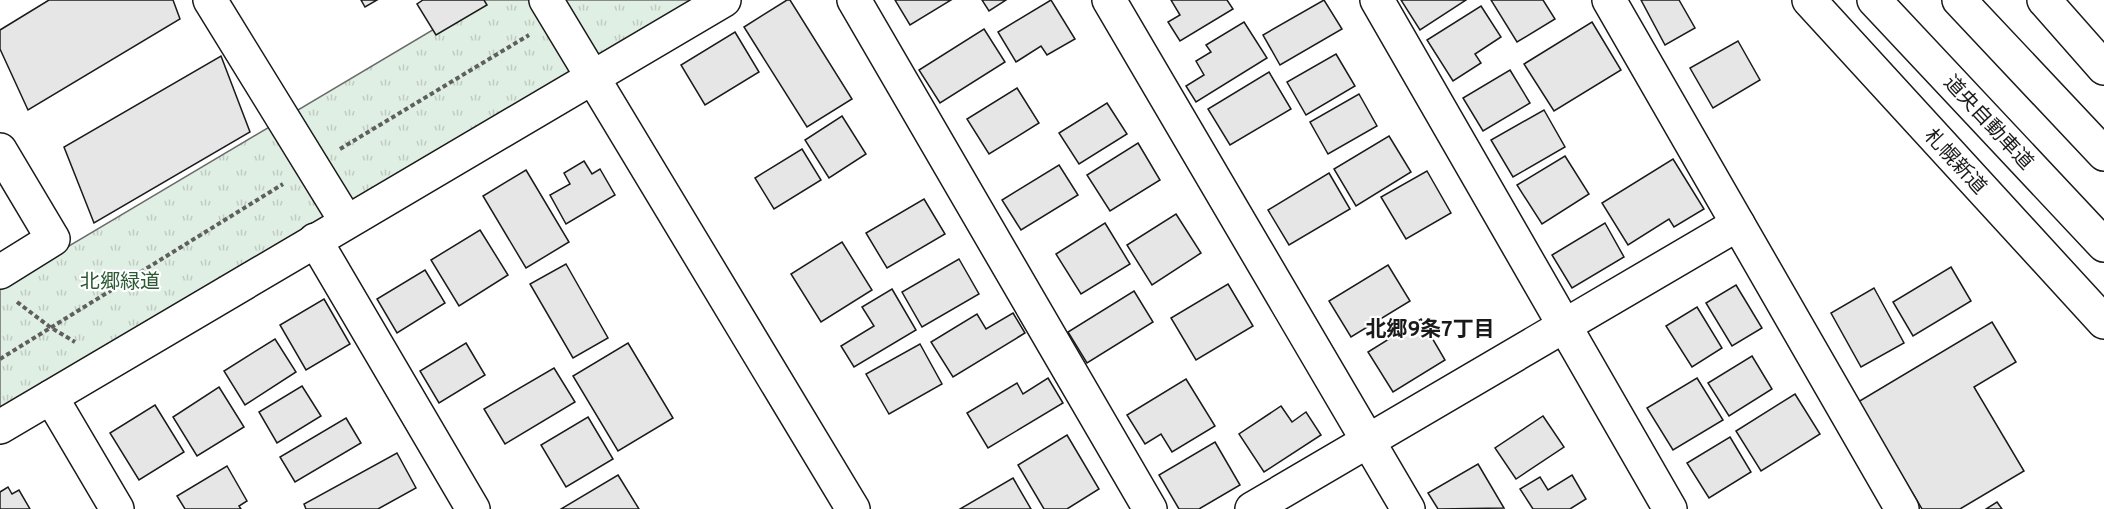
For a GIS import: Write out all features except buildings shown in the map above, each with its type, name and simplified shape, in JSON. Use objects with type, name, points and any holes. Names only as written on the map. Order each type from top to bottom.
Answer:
[{"type":"main road","points":[[210,0],[346,221]]},
{"type":"main road","points":[[546,0],[853,509]]},
{"type":"main road","points":[[0,427],[724,0]]},
{"type":"main road","points":[[854,0],[1150,509]]},
{"type":"main road","points":[[1109,0],[1408,509]]},
{"type":"main road","points":[[1377,0],[1670,509]]},
{"type":"main road","points":[[1609,0],[1902,509]]},
{"type":"main road","name":"札幌新道","points":[[1809,0],[2104,322]]},
{"type":"main road","name":"道央自動車道","points":[[1874,0],[2104,244]]},
{"type":"main road","points":[[1959,0],[2104,154]]},
{"type":"main road","points":[[2044,0],[2101,59]]},
{"type":"main road","points":[[0,150],[53,239],[4,283]]},
{"type":"main road","points":[[1252,509],[1738,224]]},
{"type":"main road","points":[[315,240],[473,509]]},
{"type":"main road","points":[[51,397],[117,509]]},
{"type":"path","points":[[4,283],[50,327],[108,363]]},
{"type":"green space","name":"北郷緑道","points":[[483,0],[702,0],[0,418],[0,287]]},
{"type":"district","name":"北郷9条7丁目","points":[[1430,329]]}]
